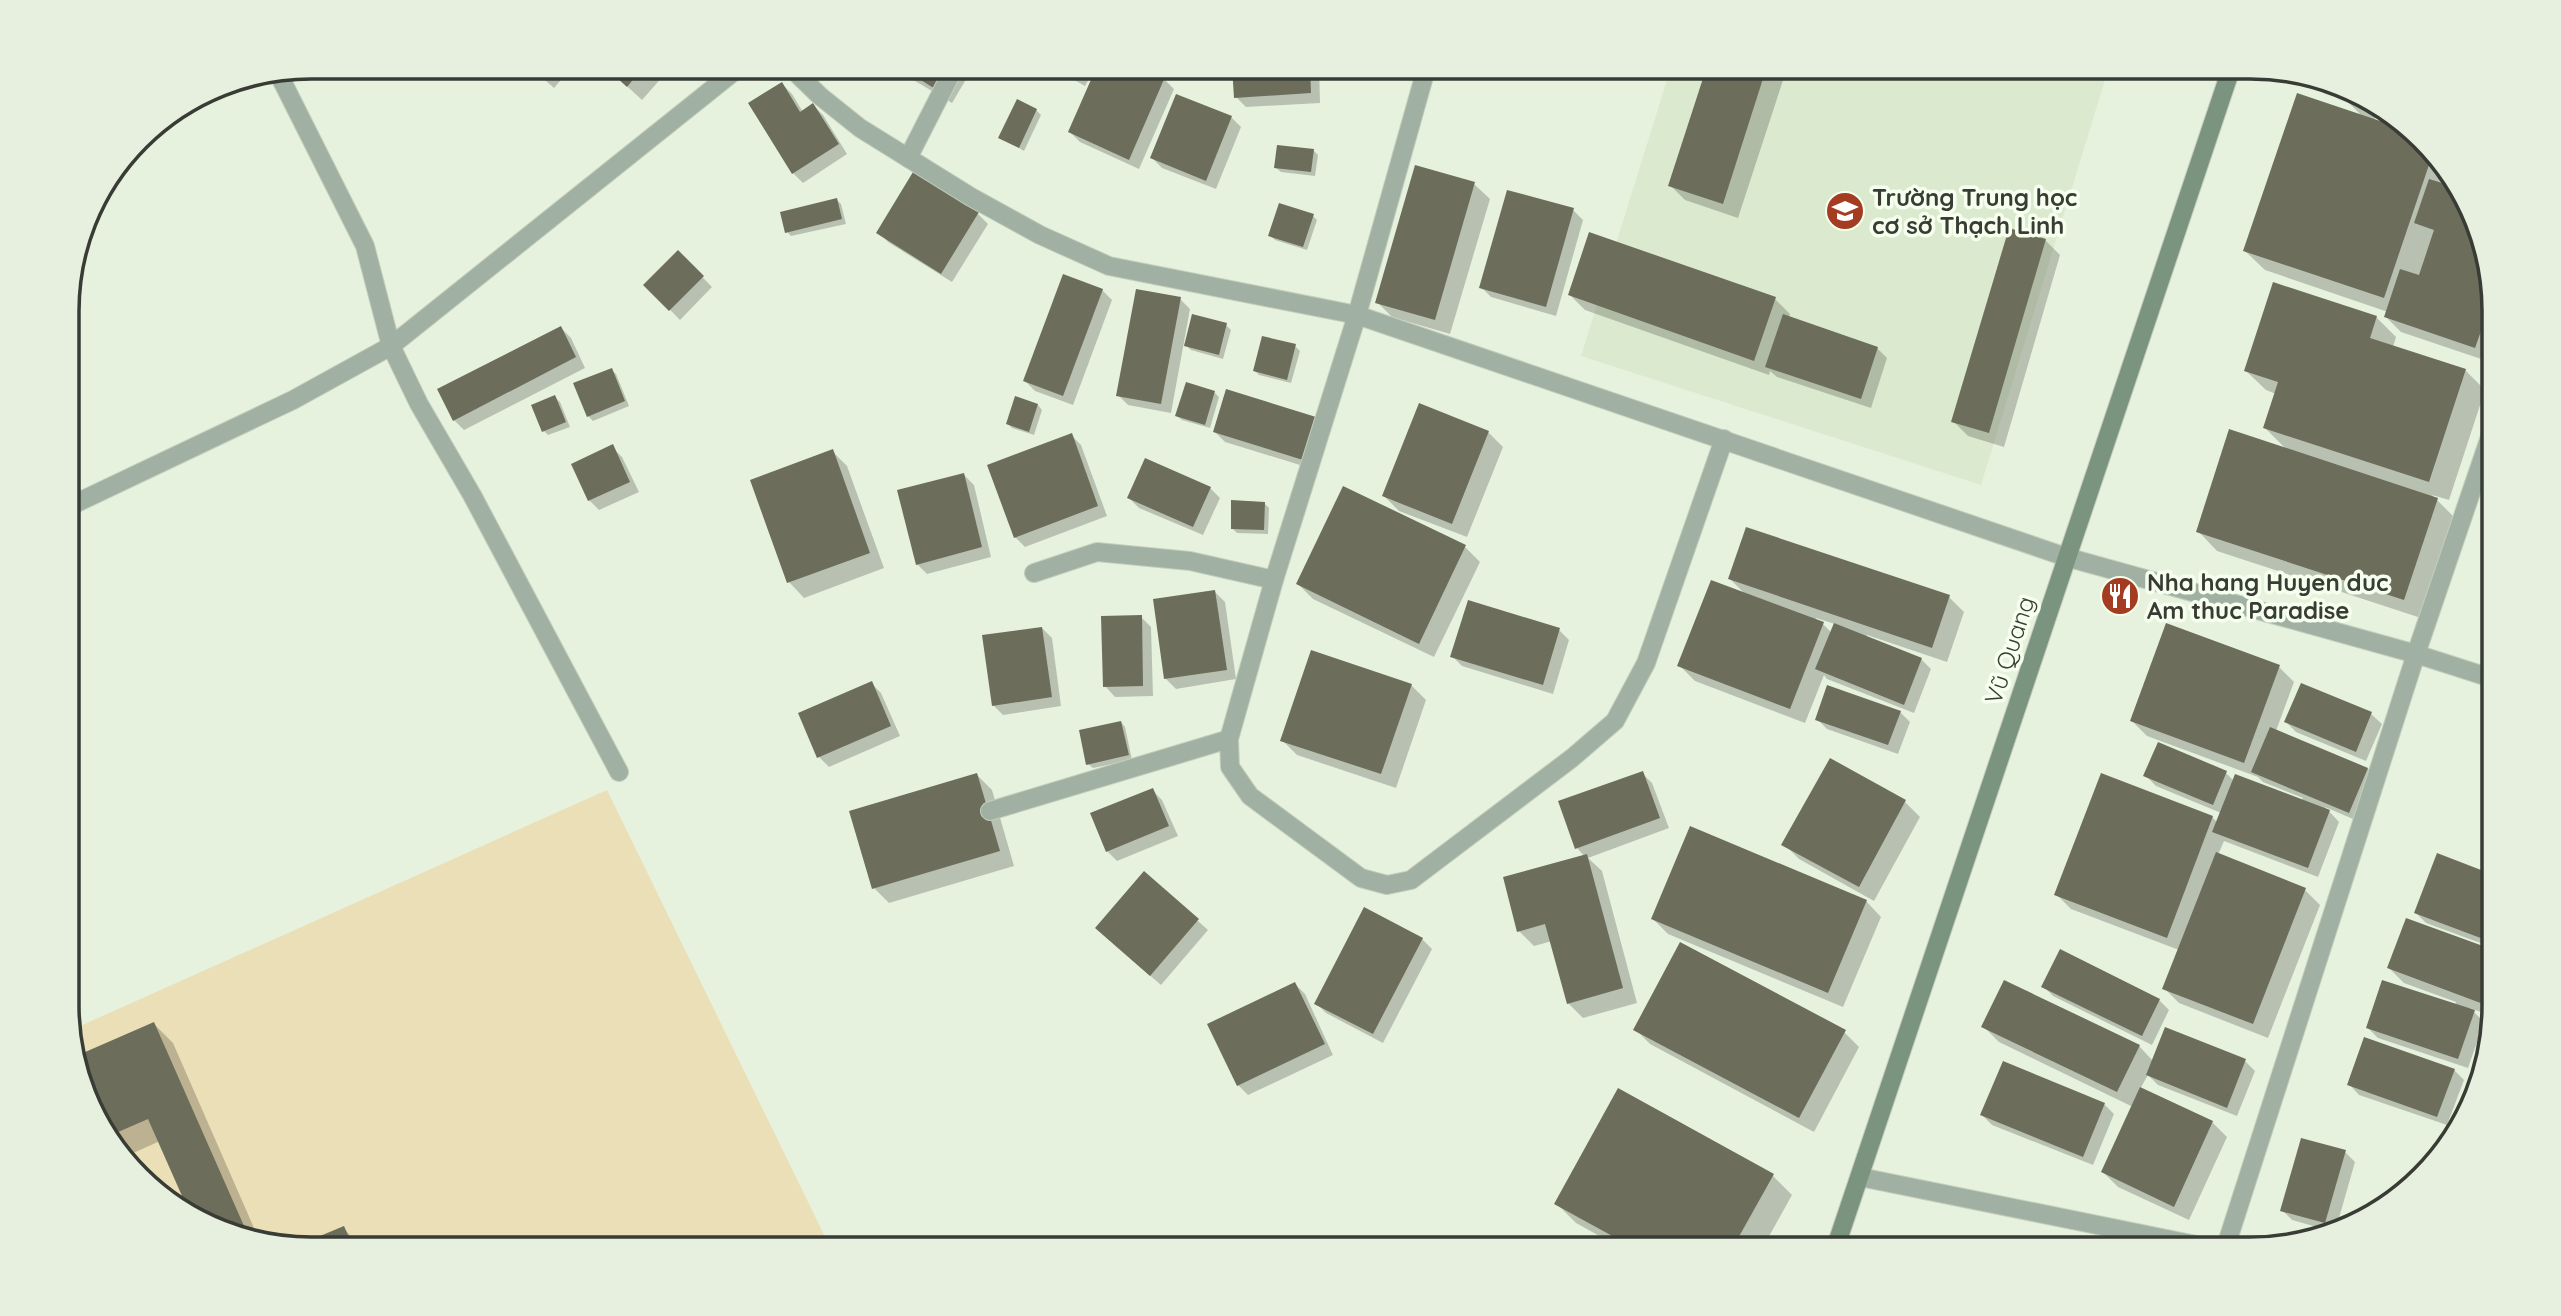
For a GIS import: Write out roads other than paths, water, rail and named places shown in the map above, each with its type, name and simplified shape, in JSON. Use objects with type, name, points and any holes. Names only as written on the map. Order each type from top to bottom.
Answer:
[{"type":"main road","name":"Vũ Quang","points":[[1839,1237],[2228,79]]},
{"type":"street","points":[[79,502],[293,400],[391,346],[725,79]]},
{"type":"street","points":[[802,79],[860,128],[908,158],[1040,235],[1108,267],[1357,315],[2066,557],[2416,654],[2482,675]]},
{"type":"street","points":[[908,158],[948,79]]},
{"type":"street","points":[[1423,79],[1357,315],[1229,739],[1230,767],[1250,796],[1361,878],[1387,885],[1411,880],[1572,758],[1615,721],[1646,663],[1724,439]]},
{"type":"street","points":[[282,81],[365,246],[391,346],[419,404],[472,495],[619,772]]},
{"type":"street","points":[[2229,1237],[2416,654],[2482,460]]},
{"type":"street","points":[[1034,573],[1097,552],[1190,561],[1275,580]]},
{"type":"street","points":[[990,811],[1229,739]]},
{"type":"street","points":[[1860,1177],[2157,1237]]},
{"type":"place","name":"Trường Trung học cơ sở Thạch Linh","points":[[1845,211]]},
{"type":"place","name":"Nha hang Huyen duc Am thuc Paradise","points":[[2120,596]]}]
